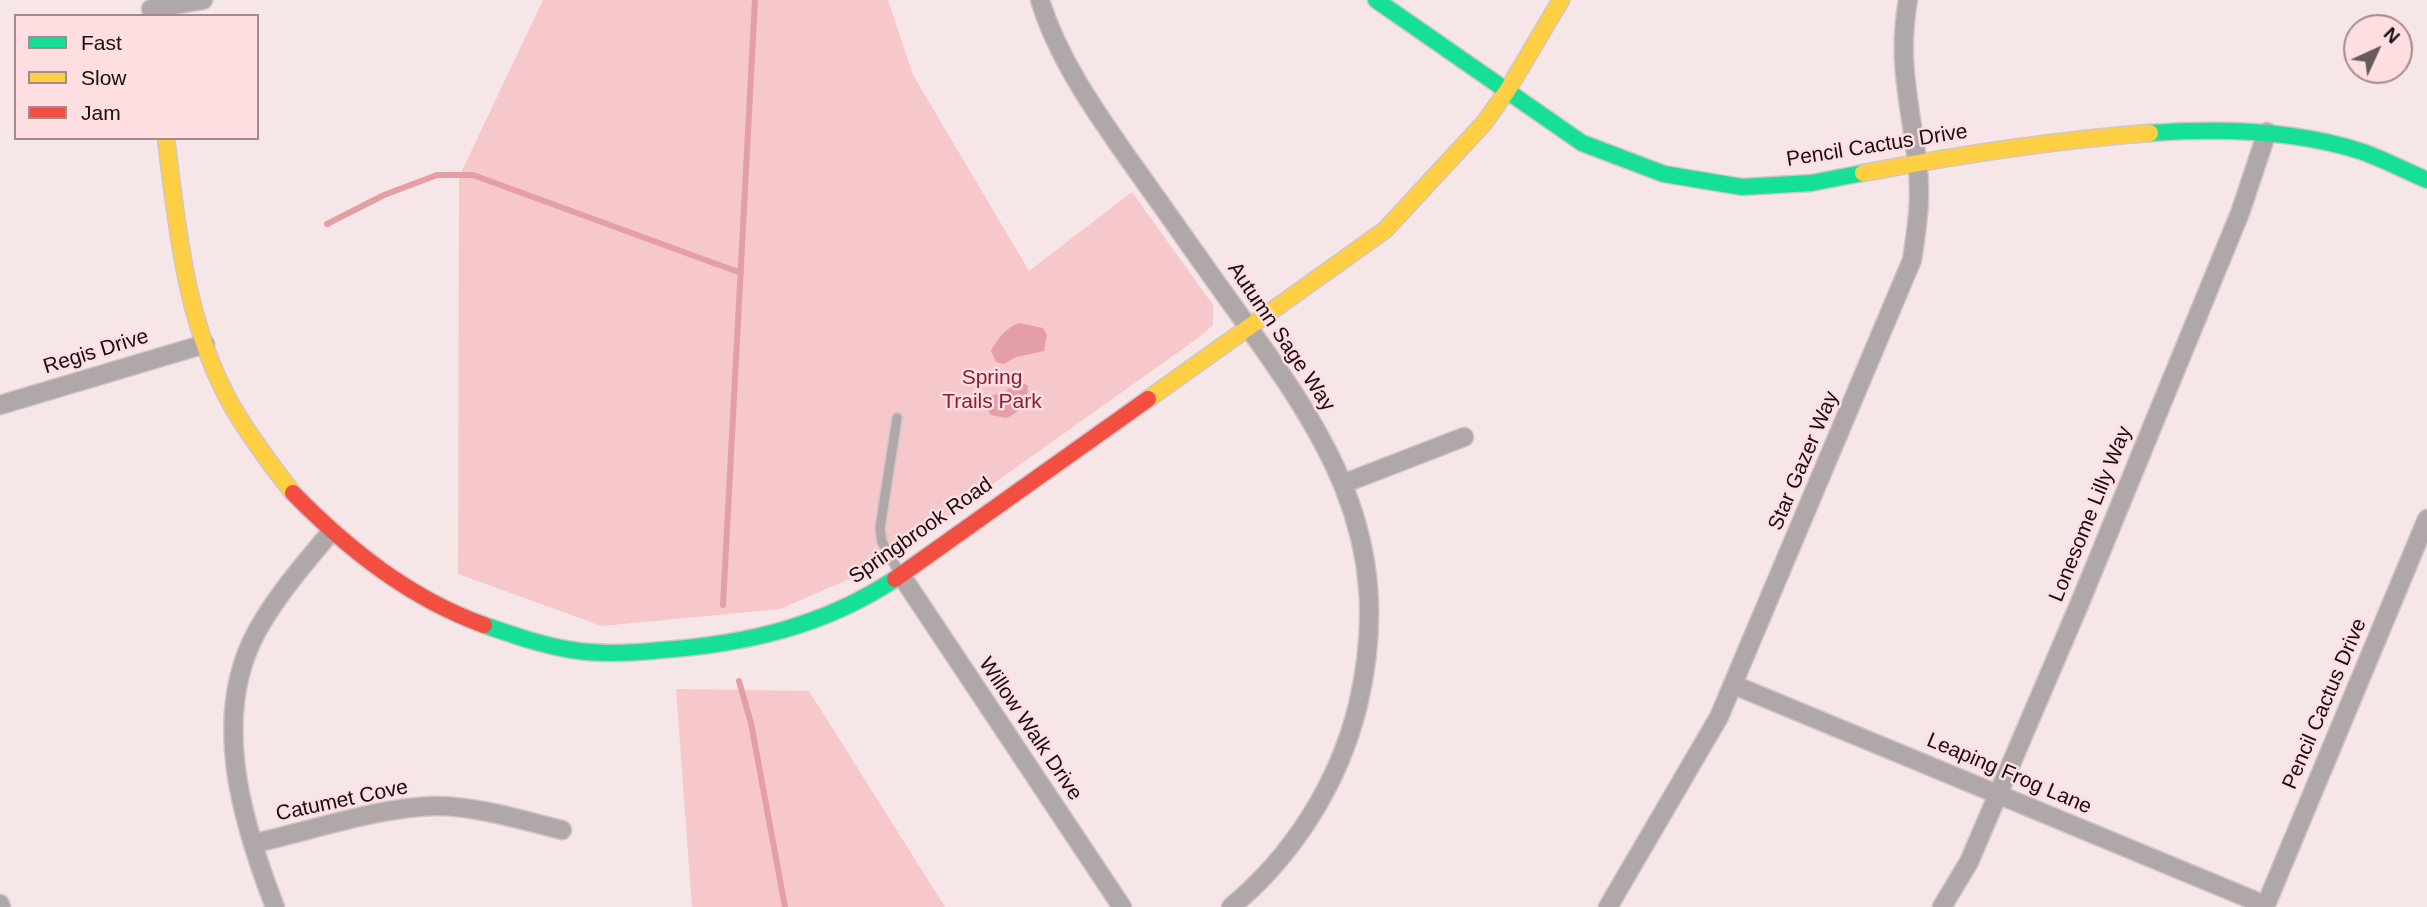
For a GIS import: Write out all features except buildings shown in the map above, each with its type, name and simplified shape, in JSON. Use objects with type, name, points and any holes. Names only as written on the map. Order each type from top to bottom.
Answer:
[{"type":"street","points":[[151,8],[204,0]]},
{"type":"street","name":"Autumn Sage Way","points":[[1040,0],[1083,94],[1303,405],[1345,483],[1366,563],[1370,618],[1364,676],[1349,740],[1318,804],[1271,872],[1231,907]]},
{"type":"street","name":"Pencil Cactus Drive","points":[[1376,0],[1582,142],[1664,174],[1742,187],[1811,183],[1918,163],[2168,130],[2267,132],[2362,152],[2427,180]]},
{"type":"street","name":"Springbrook Road","points":[[166,140],[186,282],[205,344],[232,404],[255,443],[297,497],[331,532],[366,561],[426,600],[520,638],[574,650],[642,652],[750,641],[839,613],[871,597],[1385,230],[1463,148],[1507,91],[1561,0]]},
{"type":"street","name":"Star Gazer Way","points":[[1608,907],[1708,740],[1734,685],[1912,260],[1920,207],[1918,163],[1903,82],[1904,23],[1908,0]]},
{"type":"street","name":"Lonesome Lilly Way","points":[[1942,907],[1969,862],[1999,794],[2240,213],[2267,132]]},
{"type":"street","name":"Regis Drive","points":[[0,405],[205,344]]},
{"type":"street","points":[[1345,483],[1464,437]]},
{"type":"street","name":"Pencil Cactus Drive","points":[[2265,906],[2427,519]]},
{"type":"street","points":[[275,907],[237,780],[232,722],[242,670],[256,634],[273,603],[331,532]]},
{"type":"street","name":"Willow Walk Drive","points":[[901,575],[1122,907]]},
{"type":"street","name":"Leaping Frog Lane","points":[[1734,685],[2265,906]]},
{"type":"street","name":"Catumet Cove","points":[[255,843],[406,809],[436,806],[507,817],[562,831]]},
{"type":"lane","points":[[897,418],[880,528],[882,542],[901,575]]},
{"type":"green space","name":"Spring Trails Park","points":[[543,0],[888,0],[913,75],[1029,271],[1132,192],[1213,305],[1213,325],[875,568],[780,609],[602,626],[458,574],[459,177]]},
{"type":"green space","points":[[676,689],[809,691],[945,907],[692,907]]},
{"type":"shaded area","points":[[1019,323],[1043,328],[1047,335],[1044,351],[1016,357],[1004,364],[996,362],[991,351],[1006,331]]},
{"type":"shaded area","points":[[1019,380],[1028,386],[1023,406],[1006,418],[991,415],[987,409],[991,396],[1006,391]]},
{"type":"waterway","points":[[723,605],[755,0]]},
{"type":"waterway","points":[[327,224],[384,195],[437,175],[473,175],[741,273]]},
{"type":"waterway","points":[[739,681],[751,723],[785,907]]},
{"type":"traffic: fast","points":[[1376,0],[1582,143],[1664,174],[1742,187],[1811,183],[1863,173]]},
{"type":"traffic: fast","points":[[2150,133],[2258,132],[2311,139],[2363,152],[2427,180]]},
{"type":"traffic: fast","points":[[484,625],[538,643],[583,652],[628,653],[693,647],[754,637],[812,621],[895,579]]},
{"type":"traffic: slow","points":[[1148,399],[1385,230],[1484,123],[1507,91],[1561,0]]},
{"type":"traffic: slow","points":[[1863,173],[2006,149],[2150,133]]},
{"type":"traffic: slow","points":[[166,140],[186,275],[204,343],[232,406],[293,493]]},
{"type":"traffic: jam","points":[[895,579],[1148,399]]},
{"type":"traffic: jam","points":[[293,493],[381,570],[430,601],[484,625]]}]
